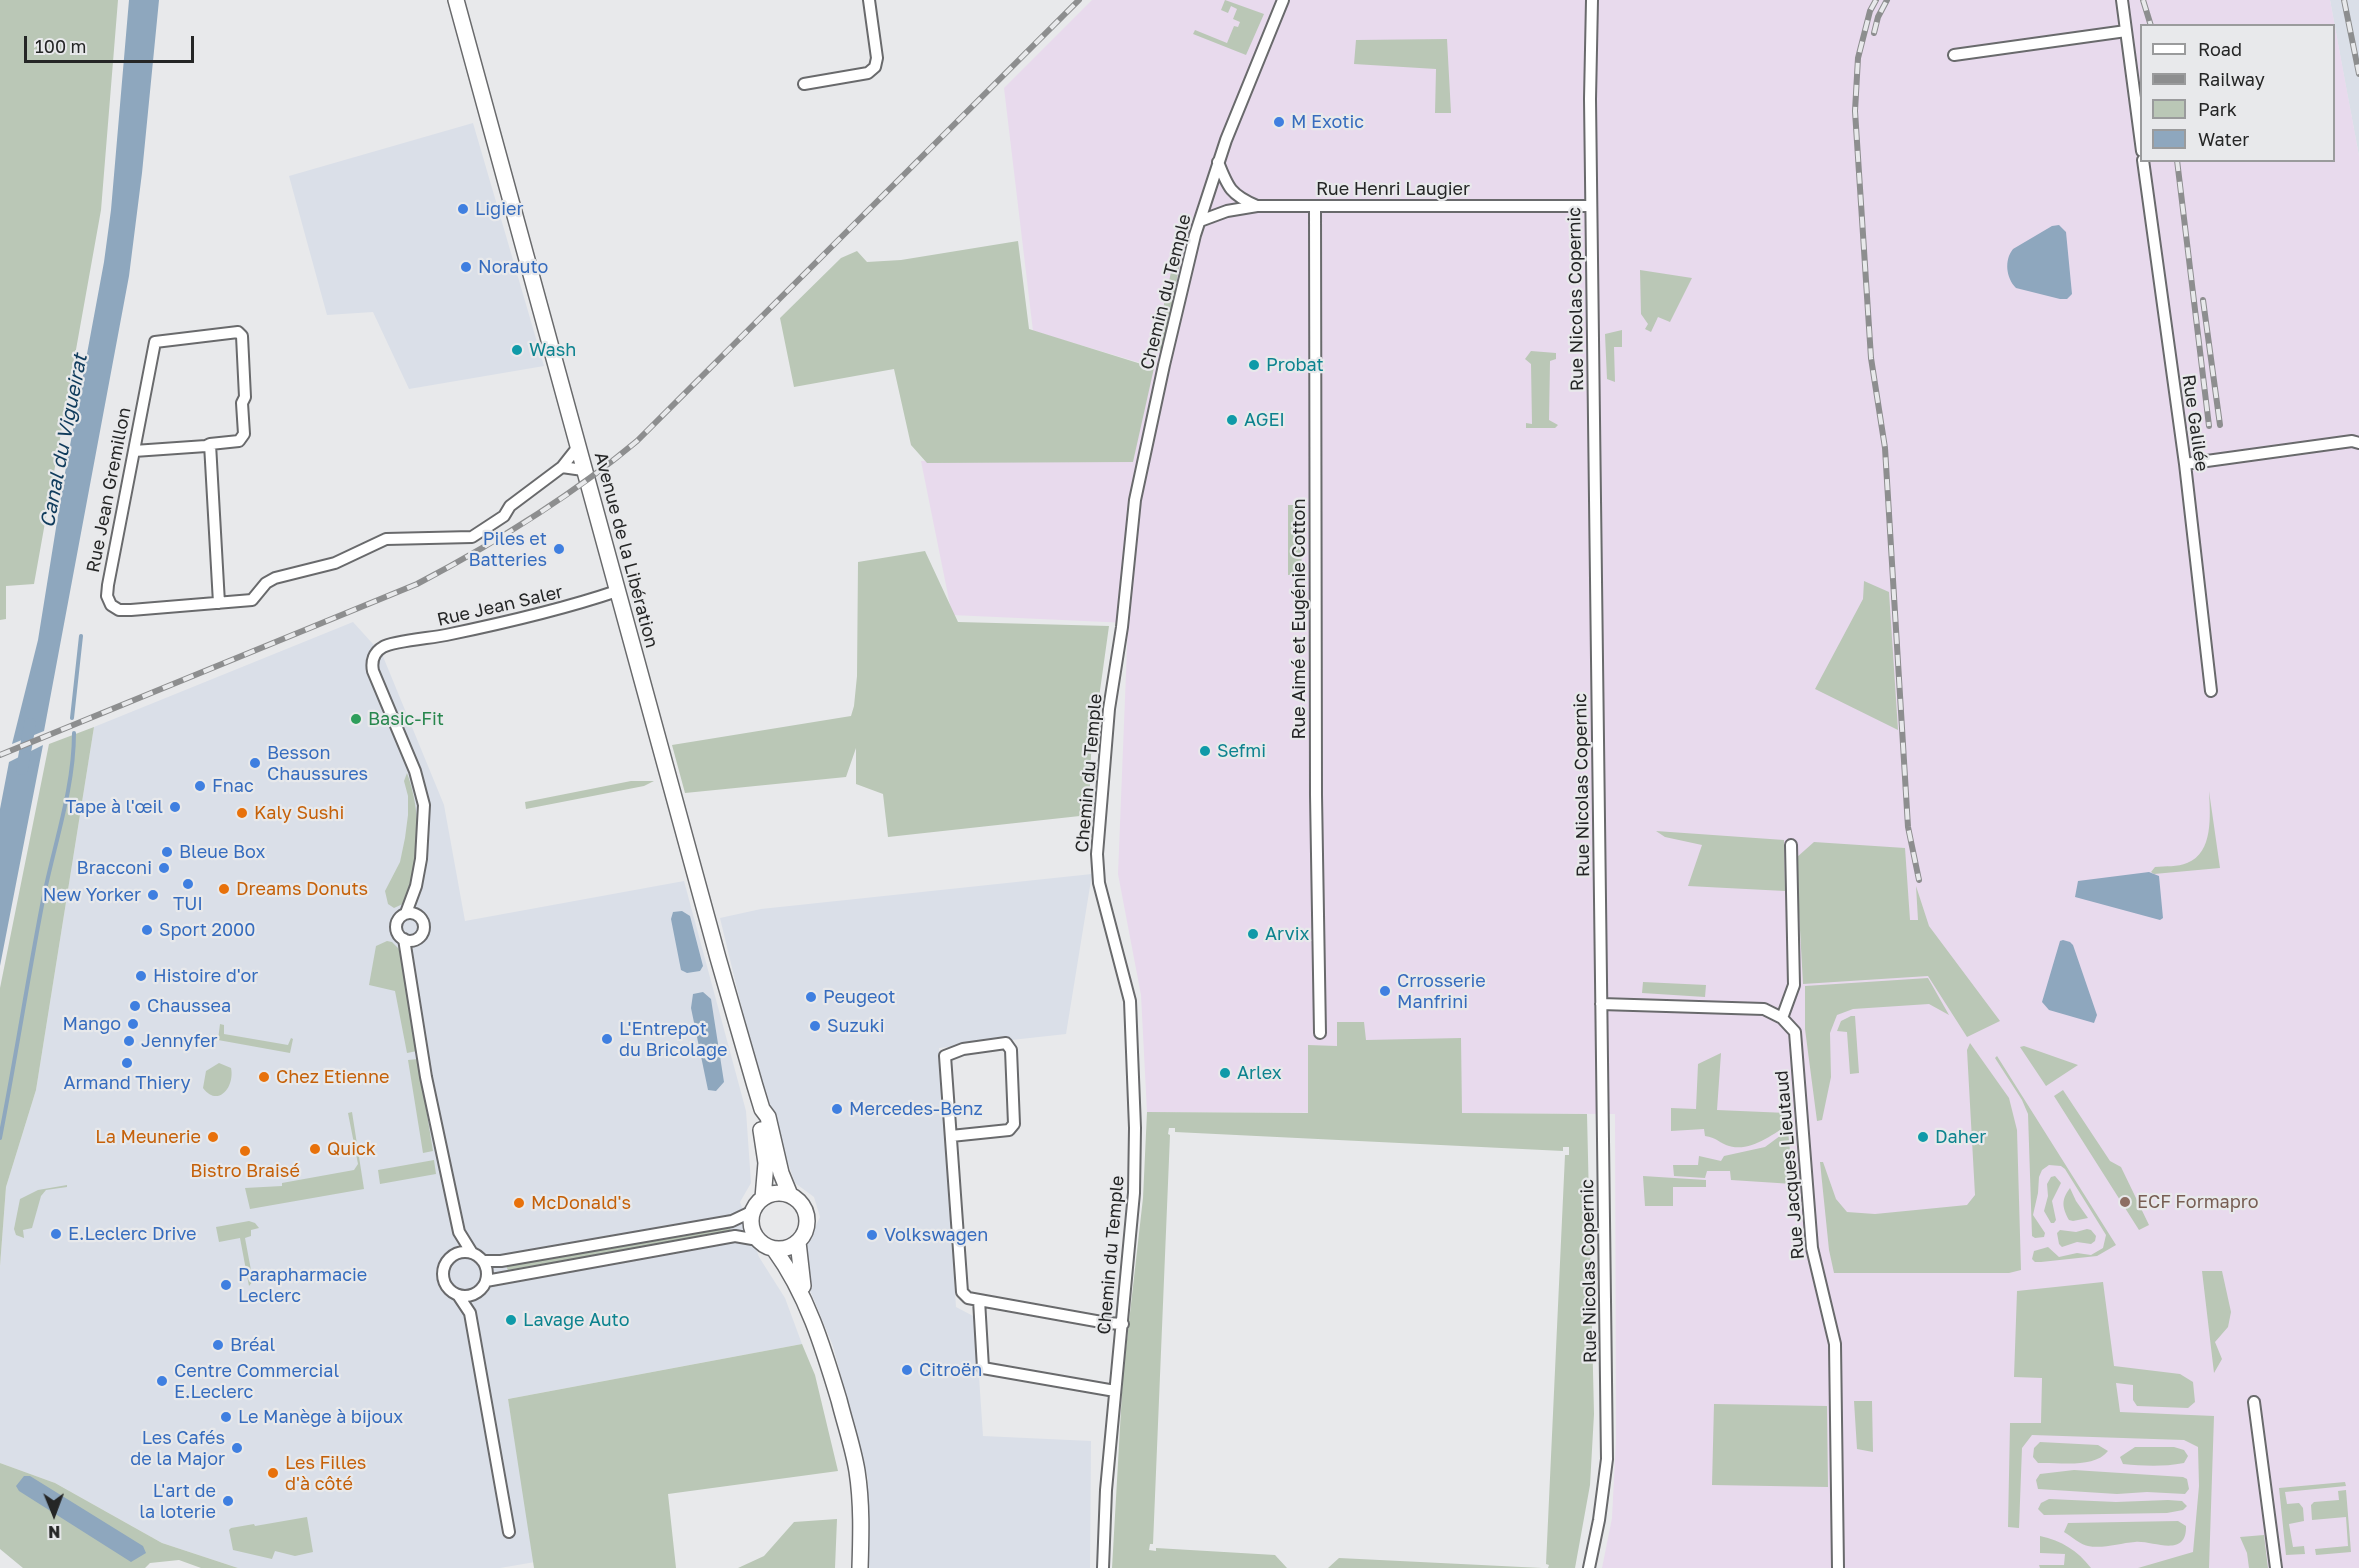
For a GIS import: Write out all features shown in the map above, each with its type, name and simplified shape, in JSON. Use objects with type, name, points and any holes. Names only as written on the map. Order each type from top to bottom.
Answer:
[{"type":"main road","name":"Avenue de la Libération","points":[[456,0],[583,470],[762,1109],[768,1117],[781,1173],[790,1195]]},
{"type":"main road","name":"Avenue de la Libération","points":[[762,1109],[760,1120],[766,1163],[763,1198]]},
{"type":"main road","points":[[774,1249],[791,1247],[798,1242],[807,1226],[807,1217],[801,1203],[790,1195],[771,1194],[763,1198],[753,1211],[752,1226],[758,1240],[774,1249],[787,1266],[808,1309],[829,1364],[857,1473],[861,1528],[860,1568]]},
{"type":"main road","points":[[798,1242],[799,1263],[808,1309]]},
{"type":"street","points":[[804,84],[868,73],[875,67],[877,57],[869,0]]},
{"type":"street","name":"Chemin du Temple","points":[[1103,1568],[1106,1490],[1134,1193],[1136,1128],[1130,1001],[1099,883],[1097,854],[1109,709],[1122,627],[1135,500],[1164,365],[1200,221],[1218,162],[1283,0]]},
{"type":"street","name":"Rue Nicolas Copernic","points":[[1589,1568],[1599,1520],[1607,1459],[1591,206],[1592,0]]},
{"type":"street","points":[[2122,0],[2140,136]]},
{"type":"street","points":[[1954,55],[2126,31]]},
{"type":"street","points":[[1218,162],[1226,182],[1238,198],[1257,206]]},
{"type":"street","name":"Rue Galilée","points":[[2143,162],[2185,464],[2211,691]]},
{"type":"street","name":"Rue Henri Laugier","points":[[1200,221],[1227,211],[1257,206],[1591,206]]},
{"type":"street","name":"Rue Aimé et Eugénie Cotton","points":[[1315,206],[1316,795],[1320,1033]]},
{"type":"street","name":"Rue Jean Gremillon","points":[[210,444],[239,441],[244,434],[242,336],[237,332],[155,342],[107,596],[111,605],[119,610],[219,603]]},
{"type":"street","points":[[2185,464],[2352,441],[2359,443]]},
{"type":"street","points":[[134,451],[210,444],[219,603],[252,600],[266,583],[275,578],[335,563],[386,538],[472,537],[504,516],[510,506],[562,467],[577,448]]},
{"type":"street","points":[[562,467],[583,470]]},
{"type":"street","name":"Rue Jean Saler","points":[[416,886],[423,840],[424,805],[415,771],[372,664],[376,653],[389,644],[483,628],[565,609],[617,591]]},
{"type":"street","points":[[1600,1004],[1764,1010],[1782,1018],[1794,985],[1791,846]]},
{"type":"street","points":[[416,886],[420,916],[424,924],[423,931],[417,939],[409,940],[398,934],[396,926],[399,918],[406,913],[416,886]]},
{"type":"street","points":[[406,913],[420,916]]},
{"type":"street","points":[[409,940],[410,977],[426,1077],[459,1232],[472,1253],[483,1262],[487,1274],[486,1281],[478,1292],[470,1313]]},
{"type":"street","name":"Rue Jacques Lieutaud","points":[[1782,1018],[1795,1032],[1812,1248],[1835,1344],[1838,1568]]},
{"type":"street","points":[[951,1136],[1009,1130],[1014,1124],[1011,1050],[1006,1043],[963,1048],[945,1056],[962,1292],[968,1298],[1123,1324]]},
{"type":"street","points":[[483,1262],[501,1261],[732,1221],[753,1211]]},
{"type":"street","points":[[459,1232],[451,1258],[444,1271],[444,1278],[447,1286],[458,1295],[470,1313],[509,1532]]},
{"type":"street","points":[[486,1281],[735,1236],[758,1240]]},
{"type":"street","points":[[451,1258],[464,1252],[472,1253]]},
{"type":"street","points":[[458,1295],[472,1295],[478,1292]]},
{"type":"street","points":[[980,1300],[983,1368],[1115,1391]]},
{"type":"street","points":[[2254,1402],[2276,1568]]},
{"type":"shaded area","points":[[1092,0],[2330,0],[2334,24],[2140,24],[2140,162],[2335,162],[2335,27],[2359,156],[2359,1568],[1602,1568],[1612,1518],[1616,1440],[1615,1114],[1147,1112],[1141,995],[1118,874],[1128,623],[952,615],[921,461],[1134,457],[1151,366],[1033,331],[1004,88]]},
{"type":"shaded area","points":[[2330,0],[2359,0],[2359,156],[2335,24]]},
{"type":"shaded area","points":[[473,123],[544,366],[409,389],[373,312],[327,315],[289,176]]},
{"type":"shaded area","points":[[353,622],[382,654],[444,805],[465,921],[684,881],[746,1111],[751,1183],[740,1202],[759,1257],[785,1298],[802,1344],[508,1399],[535,1562],[500,1568],[238,1568],[162,1543],[55,1483],[0,1463],[0,1266],[6,1187],[36,1090],[94,727]]},
{"type":"shaded area","points":[[1092,874],[1066,1034],[939,1048],[956,1307],[975,1317],[983,1436],[1091,1441],[1090,1568],[869,1568],[868,1479],[833,1346],[809,1288],[804,1250],[820,1217],[814,1197],[795,1183],[767,1103],[720,918],[761,909]]},
{"type":"green space","points":[[0,0],[118,0],[101,210],[34,584],[6,586],[6,619],[0,620]]},
{"type":"green space","points":[[1225,0],[1264,14],[1246,55],[1193,34],[1195,30],[1227,43],[1234,26],[1238,27],[1240,22],[1233,19],[1237,9],[1231,6],[1228,13],[1221,10]]},
{"type":"green space","points":[[1447,39],[1451,113],[1435,113],[1436,69],[1354,64],[1356,40]]},
{"type":"green space","points":[[1178,240],[1184,243],[1163,352],[1154,350]]},
{"type":"green space","points":[[1018,241],[1029,329],[1154,368],[1133,462],[927,463],[911,445],[894,369],[794,387],[780,318],[841,258],[857,251],[867,262],[901,260]]},
{"type":"green space","points":[[1640,270],[1692,278],[1670,322],[1658,317],[1651,332],[1645,329],[1648,324],[1641,314]]},
{"type":"green space","points":[[1622,330],[1622,347],[1614,347],[1615,382],[1607,379],[1605,334]]},
{"type":"green space","points":[[1531,351],[1556,353],[1556,359],[1550,361],[1549,420],[1558,425],[1555,428],[1526,428],[1526,423],[1532,424],[1531,364],[1525,359]]},
{"type":"green space","points":[[1288,505],[1300,505],[1302,575],[1288,575]]},
{"type":"green space","points":[[925,551],[958,622],[1109,626],[1091,755],[1089,815],[888,837],[883,794],[856,784],[856,748],[846,777],[685,793],[672,745],[851,716],[857,676],[858,562]]},
{"type":"green space","points":[[1864,581],[1889,592],[1898,730],[1815,689],[1863,599]]},
{"type":"green space","points":[[94,727],[36,1090],[6,1187],[0,1266],[0,988],[49,744]]},
{"type":"green space","points":[[407,773],[415,805],[417,855],[405,903],[394,908],[388,904],[385,891],[400,862],[405,838],[408,796],[404,781]]},
{"type":"green space","points":[[631,781],[654,781],[644,786],[526,809],[525,802]]},
{"type":"green space","points":[[2209,791],[2220,868],[2154,874],[2151,872],[2155,867],[2187,863],[2202,851],[2210,821]]},
{"type":"green space","points":[[1656,831],[1784,840],[1785,891],[1688,886],[1702,845],[1665,837]]},
{"type":"green space","points":[[1814,842],[1905,848],[1910,920],[1918,920],[1916,886],[1929,926],[2000,1021],[1967,1037],[1928,976],[1803,984],[1796,858]]},
{"type":"green space","points":[[387,941],[392,942],[399,949],[417,1051],[407,1053],[395,991],[369,985],[376,946]]},
{"type":"green space","points":[[1928,978],[1949,1015],[1929,1004],[1853,1009],[1837,1015],[1830,1033],[1831,1077],[1822,1120],[1817,1121],[1805,1029],[1805,986]]},
{"type":"green space","points":[[1643,982],[1706,985],[1705,997],[1642,993]]},
{"type":"green space","points":[[1855,1016],[1859,1073],[1850,1074],[1847,1032],[1837,1031],[1841,1021]]},
{"type":"green space","points":[[1337,1022],[1364,1022],[1366,1040],[1461,1038],[1462,1113],[1587,1114],[1594,1414],[1590,1485],[1575,1568],[1548,1568],[1549,1565],[1546,1564],[1565,1155],[1569,1155],[1569,1147],[1563,1147],[1563,1151],[1175,1132],[1175,1128],[1169,1128],[1153,1544],[1150,1544],[1149,1550],[1156,1551],[1156,1548],[1275,1555],[1287,1568],[1112,1568],[1123,1375],[1143,1198],[1147,1112],[1308,1113],[1308,1045],[1337,1046]]},
{"type":"green space","points":[[220,1024],[224,1025],[224,1034],[288,1045],[291,1038],[293,1039],[290,1053],[218,1040]]},
{"type":"green space","points":[[1970,1043],[2009,1098],[2017,1130],[2021,1270],[2009,1273],[1834,1273],[1829,1250],[1820,1162],[1823,1162],[1836,1199],[1847,1212],[1875,1214],[1967,1205],[1975,1195],[1967,1050]]},
{"type":"green space","points":[[2024,1046],[2078,1065],[2046,1086],[2020,1047]]},
{"type":"green space","points":[[1721,1053],[1717,1110],[1787,1113],[1789,1124],[1759,1142],[1743,1147],[1726,1145],[1705,1136],[1704,1129],[1671,1131],[1671,1108],[1696,1109],[1698,1064]]},
{"type":"green space","points":[[1997,1056],[2116,1245],[2097,1256],[2041,1262],[2035,1262],[2032,1259],[2034,1251],[2048,1247],[2059,1257],[2077,1253],[2091,1255],[2103,1248],[2106,1235],[2065,1169],[2061,1166],[2049,1165],[2042,1170],[2039,1177],[2033,1215],[2045,1233],[2044,1237],[2032,1236],[2028,1114],[2022,1100],[1995,1058]]},
{"type":"green space","points":[[418,1059],[433,1151],[423,1153],[408,1060]]},
{"type":"green space","points":[[219,1063],[231,1068],[232,1075],[224,1093],[214,1096],[203,1088],[206,1071]]},
{"type":"green space","points":[[2063,1090],[2110,1161],[2121,1167],[2149,1225],[2139,1230],[2054,1096]]},
{"type":"green space","points":[[352,1112],[364,1189],[250,1209],[245,1188],[282,1186],[282,1183],[354,1170],[358,1164],[348,1113]]},
{"type":"green space","points":[[1788,1130],[1793,1184],[1731,1180],[1730,1171],[1707,1171],[1705,1178],[1674,1176],[1673,1165],[1698,1165],[1699,1156],[1721,1161],[1724,1156],[1765,1147]]},
{"type":"green space","points":[[434,1160],[436,1174],[380,1184],[378,1170]]},
{"type":"green space","points":[[1643,1176],[1706,1180],[1706,1187],[1673,1187],[1673,1206],[1645,1206]]},
{"type":"green space","points":[[2055,1176],[2061,1183],[2052,1201],[2056,1220],[2051,1223],[2044,1211],[2048,1196],[2047,1184],[2051,1177]]},
{"type":"green space","points":[[67,1185],[67,1187],[46,1190],[41,1196],[32,1228],[23,1230],[24,1238],[16,1235],[14,1229],[20,1199],[38,1190]]},
{"type":"green space","points":[[2070,1188],[2088,1218],[2069,1220],[2064,1204],[2065,1196]]},
{"type":"green space","points":[[249,1221],[255,1223],[259,1228],[251,1230],[251,1236],[245,1238],[253,1281],[249,1286],[240,1238],[219,1242],[216,1227]]},
{"type":"green space","points":[[729,1225],[731,1231],[508,1270],[505,1264]]},
{"type":"green space","points":[[2087,1229],[2096,1236],[2095,1241],[2091,1244],[2077,1242],[2062,1247],[2059,1244],[2057,1233],[2060,1230],[2076,1232]]},
{"type":"green space","points":[[2202,1271],[2222,1271],[2231,1312],[2228,1327],[2215,1342],[2222,1359],[2214,1373]]},
{"type":"green space","points":[[2103,1282],[2114,1366],[2180,1374],[2193,1382],[2195,1402],[2188,1408],[2137,1406],[2133,1400],[2133,1385],[2116,1383],[2120,1412],[2214,1416],[2209,1568],[2138,1568],[2193,1552],[2199,1486],[2198,1447],[2184,1440],[2032,1435],[2022,1448],[2019,1528],[2008,1527],[2010,1423],[2041,1423],[2042,1378],[2014,1377],[2017,1291]]},
{"type":"green space","points":[[802,1344],[815,1375],[838,1471],[668,1494],[676,1568],[534,1568],[508,1399]]},
{"type":"green space","points":[[1854,1401],[1872,1401],[1873,1452],[1857,1449]]},
{"type":"green space","points":[[1714,1404],[1827,1406],[1828,1487],[1712,1485]]},
{"type":"green space","points":[[2040,1442],[2098,1445],[2108,1451],[2102,1457],[2085,1462],[2038,1463],[2033,1457],[2034,1448]]},
{"type":"green space","points":[[2135,1447],[2174,1447],[2184,1450],[2188,1456],[2184,1463],[2176,1464],[2153,1466],[2123,1464],[2120,1457]]},
{"type":"green space","points":[[0,1463],[55,1483],[162,1543],[238,1568],[201,1568],[179,1560],[150,1563],[145,1568],[23,1568],[0,1549]]},
{"type":"green space","points":[[2074,1470],[2183,1477],[2187,1479],[2189,1489],[2185,1494],[2147,1492],[2117,1494],[2038,1489],[2036,1480],[2040,1474]]},
{"type":"green space","points":[[2345,1482],[2346,1486],[2285,1492],[2287,1504],[2299,1503],[2303,1508],[2304,1521],[2289,1524],[2293,1547],[2304,1546],[2305,1554],[2286,1555],[2279,1488]]},
{"type":"green space","points":[[2346,1490],[2351,1552],[2316,1555],[2315,1549],[2348,1546],[2346,1517],[2312,1520],[2311,1505],[2314,1502],[2339,1500],[2338,1491]]},
{"type":"green space","points":[[2049,1499],[2116,1502],[2168,1500],[2182,1501],[2187,1506],[2183,1510],[2167,1513],[2044,1515],[2038,1509],[2041,1503]]},
{"type":"green space","points":[[307,1517],[313,1552],[295,1556],[275,1551],[272,1559],[233,1550],[229,1530],[231,1528]]},
{"type":"green space","points":[[837,1519],[835,1568],[738,1568],[764,1556],[794,1522]]},
{"type":"green space","points":[[2178,1521],[2186,1526],[2185,1536],[2181,1542],[2167,1546],[2135,1542],[2094,1547],[2082,1544],[2064,1532],[2068,1523]]},
{"type":"green space","points":[[2264,1535],[2268,1568],[2249,1568],[2247,1553],[2240,1537]]},
{"type":"green space","points":[[2040,1536],[2068,1547],[2091,1568],[2040,1568],[2039,1565],[2064,1565],[2065,1554],[2040,1553]]},
{"type":"green space","points":[[1339,1558],[1542,1568],[1328,1568]]},
{"type":"water","points":[[129,0],[159,0],[129,276],[44,731],[12,744],[38,640],[64,478],[104,262],[111,210]]},
{"type":"water","points":[[2059,225],[2066,232],[2072,294],[2067,299],[2060,299],[2016,288],[2007,269],[2010,253],[2052,226]]},
{"type":"water","points":[[43,745],[0,966],[0,809],[9,762]]},
{"type":"water","points":[[2149,872],[2159,876],[2163,918],[2160,920],[2075,897],[2078,881]]},
{"type":"water","points":[[682,911],[690,916],[703,966],[700,971],[687,973],[681,970],[671,919],[673,912]]},
{"type":"water","points":[[2063,940],[2073,945],[2097,1015],[2094,1023],[2049,1010],[2042,1002],[2060,941]]},
{"type":"water","points":[[703,992],[711,999],[724,1082],[716,1091],[708,1090],[691,1008],[693,994]]},
{"type":"water","points":[[24,1476],[30,1476],[143,1546],[146,1553],[131,1562],[19,1491],[16,1486]]},
{"type":"waterway","points":[[72,718],[81,636]]},
{"type":"waterway","name":"Canal du Vigueirat","points":[[22,769],[30,724]]},
{"type":"waterway","points":[[0,1138],[44,895],[71,774],[74,733]]},
{"type":"railway","points":[[0,755],[417,584],[503,536],[585,482],[637,441],[1079,0]]},
{"type":"railway","points":[[1876,0],[1870,11],[1858,58],[1855,111],[1871,358],[1885,448],[1908,827],[1919,880]]},
{"type":"railway","points":[[1874,33],[1878,17],[1887,0]]},
{"type":"railway","points":[[2143,0],[2150,24]]},
{"type":"railway","points":[[2344,0],[2359,74]]},
{"type":"railway","points":[[2177,162],[2209,426]]},
{"type":"railway","points":[[2203,300],[2220,425]]},
{"type":"place","name":"M Exotic","points":[[1279,122]]},
{"type":"place","name":"Ligier","points":[[463,209]]},
{"type":"place","name":"Norauto","points":[[466,267]]},
{"type":"place","name":"Wash","points":[[517,350]]},
{"type":"place","name":"Probat","points":[[1254,365]]},
{"type":"place","name":"AGEI","points":[[1232,420]]},
{"type":"place","name":"Piles et Batteries","points":[[559,549]]},
{"type":"place","name":"Basic-Fit","points":[[356,719]]},
{"type":"place","name":"Sefmi","points":[[1205,751]]},
{"type":"place","name":"Besson Chaussures","points":[[255,763]]},
{"type":"place","name":"Fnac","points":[[200,786]]},
{"type":"place","name":"Tape à l'œil","points":[[175,807]]},
{"type":"place","name":"Kaly Sushi","points":[[242,813]]},
{"type":"place","name":"Bleue Box","points":[[167,852]]},
{"type":"place","name":"Bracconi","points":[[164,868]]},
{"type":"place","name":"TUI","points":[[188,884]]},
{"type":"place","name":"Dreams Donuts","points":[[224,889]]},
{"type":"place","name":"New Yorker","points":[[153,895]]},
{"type":"place","name":"Sport 2000","points":[[147,930]]},
{"type":"place","name":"Arvix","points":[[1253,934]]},
{"type":"place","name":"Histoire d'or","points":[[141,976]]},
{"type":"place","name":"Crrosserie Manfrini","points":[[1385,991]]},
{"type":"place","name":"Peugeot","points":[[811,997]]},
{"type":"place","name":"Chaussea","points":[[135,1006]]},
{"type":"place","name":"Mango","points":[[133,1024]]},
{"type":"place","name":"Suzuki","points":[[815,1026]]},
{"type":"place","name":"L'Entrepot du Bricolage","points":[[607,1039]]},
{"type":"place","name":"Jennyfer","points":[[129,1041]]},
{"type":"place","name":"Armand Thiery","points":[[127,1063]]},
{"type":"place","name":"Arlex","points":[[1225,1073]]},
{"type":"place","name":"Chez Etienne","points":[[264,1077]]},
{"type":"place","name":"Mercedes-Benz","points":[[837,1109]]},
{"type":"place","name":"La Meunerie","points":[[213,1137]]},
{"type":"place","name":"Daher","points":[[1923,1137]]},
{"type":"place","name":"Quick","points":[[315,1149]]},
{"type":"place","name":"Bistro Braisé","points":[[245,1151]]},
{"type":"place","name":"ECF Formapro","points":[[2125,1202]]},
{"type":"place","name":"McDonald's","points":[[519,1203]]},
{"type":"place","name":"E.Leclerc Drive","points":[[56,1234]]},
{"type":"place","name":"Volkswagen","points":[[872,1235]]},
{"type":"place","name":"Parapharmacie Leclerc","points":[[226,1285]]},
{"type":"place","name":"Lavage Auto","points":[[511,1320]]},
{"type":"place","name":"Bréal","points":[[218,1345]]},
{"type":"place","name":"Citroën","points":[[907,1370]]},
{"type":"place","name":"Centre Commercial E.Leclerc","points":[[162,1381]]},
{"type":"place","name":"Le Manège à bijoux","points":[[226,1417]]},
{"type":"place","name":"Les Cafés de la Major","points":[[237,1448]]},
{"type":"place","name":"Les Filles d'à côté","points":[[273,1473]]},
{"type":"place","name":"L'art de la loterie","points":[[228,1501]]}]
